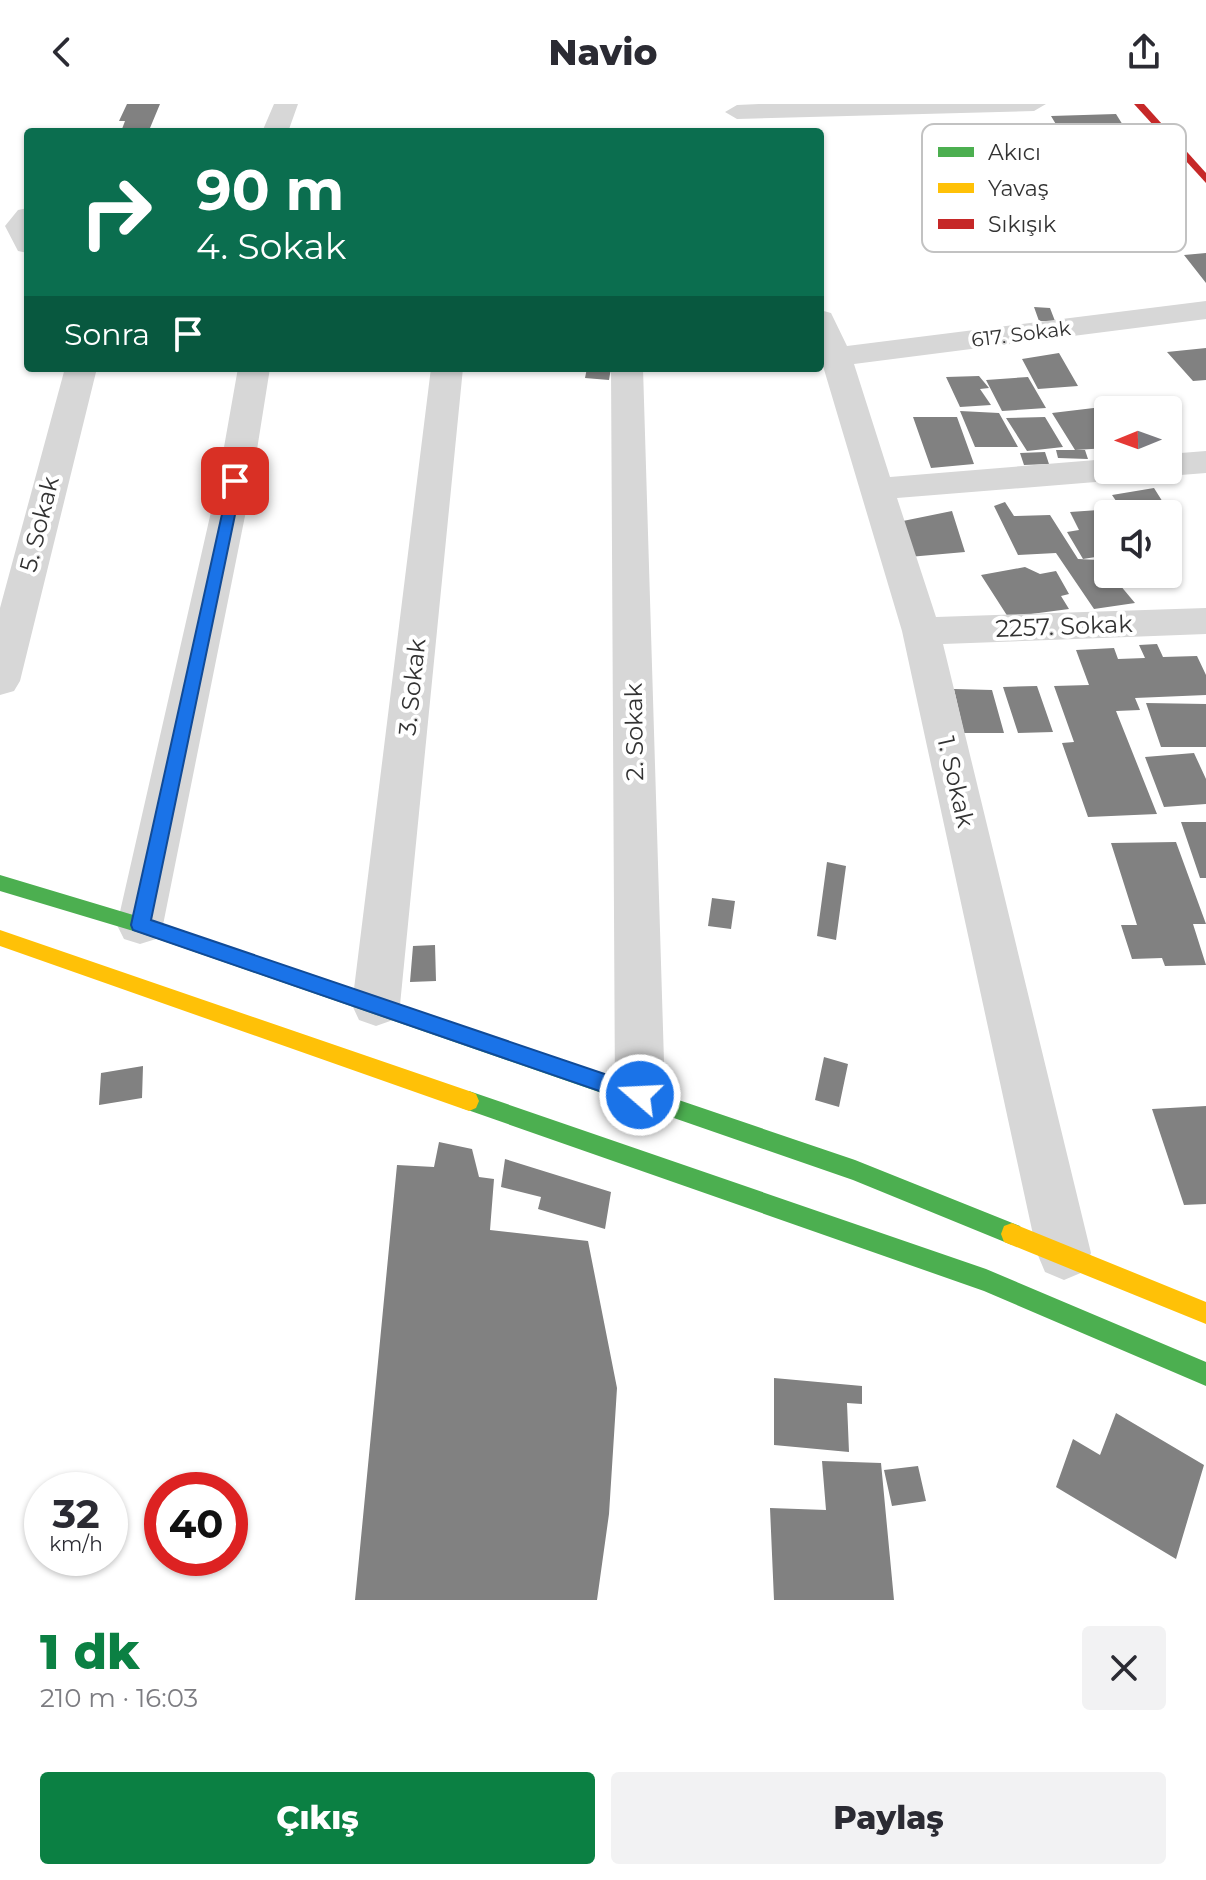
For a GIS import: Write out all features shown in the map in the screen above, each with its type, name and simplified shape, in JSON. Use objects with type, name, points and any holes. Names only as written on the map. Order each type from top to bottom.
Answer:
[{"type":"street","points":[[277,128],[286,104]]},
{"type":"street","points":[[738,116],[1034,104]]},
{"type":"street","points":[[1139,104],[1157,124]]},
{"type":"street","points":[[1186,157],[1206,180]]},
{"type":"street","name":"617. Sokak","points":[[836,357],[1206,310]]},
{"type":"street","name":"1. Sokak","points":[[824,328],[836,357],[921,631],[1064,1253]]},
{"type":"street","name":"5. Sokak","points":[[0,681],[80,372]]},
{"type":"street","points":[[140,925],[235,481],[253,372]]},
{"type":"street","name":"3. Sokak","points":[[376,1005],[447,372]]},
{"type":"street","name":"2. Sokak","points":[[627,372],[640,1095]]},
{"type":"street","points":[[1182,464],[1206,462]]},
{"type":"street","points":[[875,489],[1094,471]]},
{"type":"street","name":"2257. Sokak","points":[[921,631],[1206,621]]},
{"type":"street","points":[[0,883],[140,925],[855,1170],[1206,1313]]},
{"type":"street","points":[[0,938],[986,1280],[1206,1374]]},
{"type":"building","points":[[127,104],[160,104],[150,128],[122,128],[125,121],[119,121]]},
{"type":"building","points":[[1116,114],[1122,124],[1056,124],[1051,116]]},
{"type":"building","points":[[1206,253],[1206,283],[1184,255]]},
{"type":"building","points":[[1034,307],[1050,308],[1055,321],[1039,321]]},
{"type":"building","points":[[1206,348],[1206,380],[1193,381],[1167,352]]},
{"type":"building","points":[[1059,353],[1078,386],[1038,389],[1022,359]]},
{"type":"building","points":[[586,372],[610,372],[609,380],[585,378]]},
{"type":"building","points":[[979,376],[989,388],[980,389],[991,405],[960,407],[946,377]]},
{"type":"building","points":[[1028,377],[1046,408],[1002,411],[986,380]]},
{"type":"building","points":[[1094,408],[1094,449],[1075,450],[1052,413]]},
{"type":"building","points":[[960,411],[999,413],[1018,447],[975,447]]},
{"type":"building","points":[[913,417],[957,417],[974,464],[931,468]]},
{"type":"building","points":[[1045,417],[1063,447],[1027,451],[1006,418]]},
{"type":"building","points":[[1056,450],[1085,450],[1088,459],[1058,458]]},
{"type":"building","points":[[1045,452],[1049,464],[1024,465],[1020,453]]},
{"type":"building","points":[[1154,488],[1162,500],[1115,500],[1112,495]]},
{"type":"building","points":[[1005,502],[1014,516],[1050,515],[1078,559],[1094,560],[1094,588],[1122,588],[1135,603],[1094,609],[1056,553],[1018,555],[994,506]]},
{"type":"building","points":[[1094,510],[1094,557],[1083,559],[1067,532],[1079,530],[1070,512]]},
{"type":"building","points":[[952,511],[965,552],[909,557],[898,522]]},
{"type":"building","points":[[1025,567],[1040,574],[1056,571],[1069,594],[1061,596],[1069,609],[1008,617],[981,575]]},
{"type":"building","points":[[1157,644],[1163,657],[1197,656],[1206,675],[1206,695],[1135,698],[1140,710],[1116,711],[1157,814],[1088,817],[1062,743],[1074,742],[1054,686],[1089,685],[1076,650],[1114,648],[1118,659],[1145,658],[1139,645]]},
{"type":"building","points":[[1037,686],[1053,732],[1018,733],[1003,687]]},
{"type":"building","points":[[954,689],[992,690],[1004,733],[964,733]]},
{"type":"building","points":[[1146,703],[1206,704],[1206,747],[1161,747]]},
{"type":"building","points":[[1194,753],[1206,779],[1206,804],[1164,807],[1145,757]]},
{"type":"building","points":[[1181,822],[1206,822],[1206,878],[1200,878]]},
{"type":"building","points":[[1176,842],[1206,924],[1193,924],[1206,965],[1165,966],[1162,958],[1132,959],[1121,925],[1137,925],[1111,843]]},
{"type":"building","points":[[827,862],[846,866],[836,940],[817,936]]},
{"type":"building","points":[[712,898],[735,901],[731,929],[708,926]]},
{"type":"building","points":[[435,945],[436,981],[410,982],[413,946]]},
{"type":"building","points":[[824,1057],[848,1064],[839,1107],[815,1100]]},
{"type":"building","points":[[143,1066],[142,1098],[99,1105],[101,1073]]},
{"type":"building","points":[[1206,1106],[1206,1204],[1184,1205],[1152,1109]]},
{"type":"building","points":[[439,1142],[472,1149],[479,1177],[494,1179],[490,1230],[588,1241],[617,1388],[609,1514],[597,1600],[355,1600],[397,1165],[434,1167]]},
{"type":"building","points":[[505,1159],[611,1192],[605,1229],[538,1209],[541,1197],[501,1187]]},
{"type":"building","points":[[774,1378],[862,1386],[862,1404],[847,1403],[849,1452],[774,1445]]},
{"type":"building","points":[[1116,1413],[1204,1465],[1176,1559],[1056,1487],[1073,1439],[1100,1455]]},
{"type":"building","points":[[822,1461],[881,1463],[894,1600],[774,1600],[770,1508],[826,1510]]},
{"type":"building","points":[[918,1466],[926,1501],[892,1506],[884,1470]]},
{"type":"traffic: fast","points":[[0,883],[140,925],[855,1170],[1012,1234]]},
{"type":"traffic: fast","points":[[469,1101],[986,1280],[1206,1374]]},
{"type":"traffic: slow","points":[[0,938],[469,1101]]},
{"type":"traffic: slow","points":[[1012,1234],[1206,1313]]},
{"type":"traffic: jam","points":[[1139,104],[1157,124]]},
{"type":"traffic: jam","points":[[1186,157],[1206,180]]},
{"type":"route","points":[[235,481],[140,925],[640,1095]]}]
